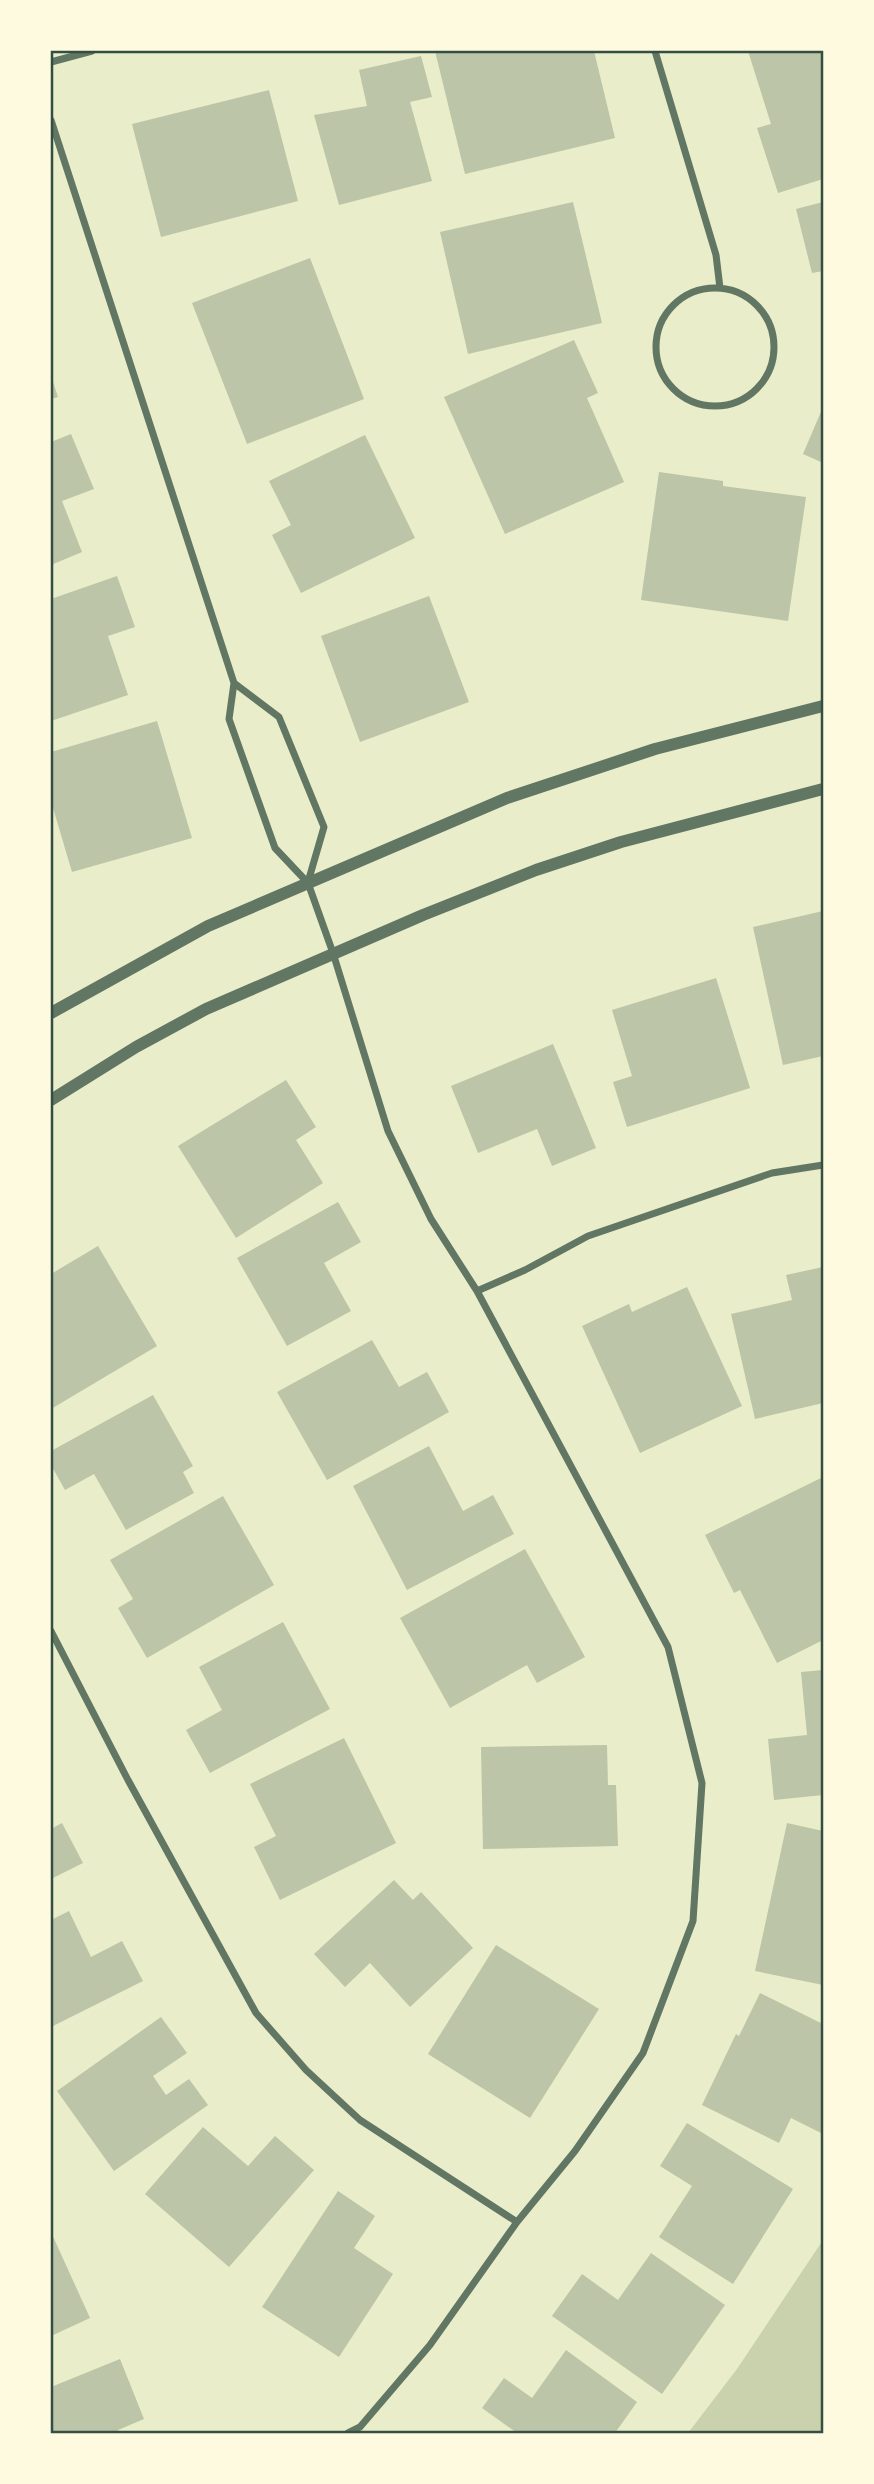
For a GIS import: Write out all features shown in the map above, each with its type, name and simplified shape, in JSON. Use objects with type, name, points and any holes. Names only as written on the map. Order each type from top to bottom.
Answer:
[{"type":"street","points":[[51,62],[92,51]]},
{"type":"street","points":[[655,51],[716,255],[720,288]]},
{"type":"street","points":[[51,120],[234,683],[229,719],[275,848],[308,883],[333,953],[388,1131],[430,1219],[477,1291],[667,1647],[702,1783],[693,1921],[643,2053],[575,2151],[517,2222],[430,2345],[360,2427],[348,2433]]},
{"type":"street","points":[[720,288],[739,293],[756,304],[768,319],[774,338],[774,357],[767,375],[755,391],[739,401],[719,406],[700,404],[682,396],[668,382],[659,365],[656,346],[659,327],[669,310],[683,297],[701,289],[720,288]]},
{"type":"street","points":[[234,683],[279,717],[324,827],[308,883]]},
{"type":"street","points":[[51,1013],[208,926],[496,803],[655,749],[823,706]]},
{"type":"street","points":[[51,1100],[136,1047],[206,1009],[333,953],[536,870],[621,842],[823,789]]},
{"type":"street","points":[[477,1291],[525,1270],[588,1236],[772,1173],[823,1165]]},
{"type":"street","points":[[51,1631],[128,1780],[256,2013],[306,2070],[360,2120],[517,2222]]},
{"type":"green space","points":[[823,2240],[823,2433],[688,2433],[737,2369]]},
{"type":"building","points":[[435,51],[594,51],[615,138],[465,174]]},
{"type":"building","points":[[748,51],[823,51],[823,179],[778,193],[757,128],[771,124]]},
{"type":"building","points":[[421,56],[432,97],[410,102],[432,181],[339,205],[314,115],[367,106],[359,70]]},
{"type":"building","points":[[269,90],[298,201],[161,237],[132,124]]},
{"type":"building","points":[[573,202],[602,323],[468,354],[440,232]]},
{"type":"building","points":[[823,202],[823,271],[812,273],[796,209]]},
{"type":"building","points":[[310,258],[364,399],[247,444],[192,303]]},
{"type":"building","points":[[574,340],[598,393],[587,398],[624,482],[505,534],[444,397]]},
{"type":"building","points":[[51,376],[58,397],[51,399]]},
{"type":"building","points":[[823,407],[823,463],[803,454]]},
{"type":"building","points":[[71,434],[94,489],[62,501],[82,552],[51,565],[51,442]]},
{"type":"building","points":[[365,435],[415,538],[301,593],[272,535],[291,525],[269,481]]},
{"type":"building","points":[[659,472],[723,481],[723,486],[806,497],[788,621],[641,600]]},
{"type":"building","points":[[117,576],[135,627],[108,636],[128,695],[51,721],[51,599]]},
{"type":"building","points":[[429,596],[469,702],[360,742],[321,636]]},
{"type":"building","points":[[157,721],[192,838],[72,872],[51,801],[51,752]]},
{"type":"building","points":[[823,911],[823,1056],[783,1065],[753,927]]},
{"type":"building","points":[[716,978],[750,1088],[627,1127],[613,1082],[632,1076],[612,1010]]},
{"type":"building","points":[[553,1044],[596,1148],[552,1166],[537,1129],[478,1153],[451,1086]]},
{"type":"building","points":[[286,1080],[316,1127],[296,1140],[323,1183],[236,1238],[178,1146]]},
{"type":"building","points":[[338,1202],[361,1242],[324,1263],[351,1311],[287,1346],[237,1258]]},
{"type":"building","points":[[98,1246],[157,1346],[51,1409],[51,1274]]},
{"type":"building","points":[[823,1267],[823,1403],[755,1419],[731,1314],[792,1300],[786,1275]]},
{"type":"building","points":[[687,1287],[742,1406],[640,1453],[582,1326],[629,1304],[632,1312]]},
{"type":"building","points":[[372,1340],[399,1387],[427,1372],[449,1412],[327,1480],[277,1392]]},
{"type":"building","points":[[153,1395],[193,1466],[183,1472],[194,1493],[126,1530],[94,1474],[65,1490],[51,1465],[51,1451]]},
{"type":"building","points":[[429,1446],[463,1511],[493,1495],[514,1534],[407,1590],[353,1486]]},
{"type":"building","points":[[823,1477],[823,1640],[777,1663],[740,1590],[734,1593],[705,1535]]},
{"type":"building","points":[[223,1496],[274,1585],[147,1658],[118,1608],[133,1599],[110,1560]]},
{"type":"building","points":[[525,1549],[585,1657],[537,1683],[527,1665],[450,1708],[400,1618]]},
{"type":"building","points":[[283,1622],[330,1709],[210,1773],[186,1730],[222,1710],[199,1667]]},
{"type":"building","points":[[823,1670],[823,1795],[774,1800],[768,1739],[807,1735],[801,1672]]},
{"type":"building","points":[[344,1738],[396,1843],[280,1900],[254,1847],[276,1836],[250,1784]]},
{"type":"building","points":[[607,1745],[608,1785],[616,1785],[618,1846],[483,1849],[481,1747]]},
{"type":"building","points":[[62,1823],[83,1863],[51,1879],[51,1829]]},
{"type":"building","points":[[787,1823],[823,1831],[823,1985],[755,1971]]},
{"type":"building","points":[[394,1880],[413,1900],[421,1892],[473,1948],[410,2007],[370,1963],[345,1987],[314,1954]]},
{"type":"building","points":[[69,1911],[91,1957],[122,1941],[143,1981],[51,2027],[51,1920]]},
{"type":"building","points":[[496,1945],[599,2009],[530,2118],[428,2054]]},
{"type":"building","points":[[760,1993],[823,2024],[823,2134],[791,2118],[779,2143],[702,2105],[736,2034],[739,2036]]},
{"type":"building","points":[[161,2017],[187,2053],[153,2076],[166,2095],[189,2079],[208,2105],[114,2171],[57,2091]]},
{"type":"building","points":[[687,2123],[793,2189],[733,2284],[659,2237],[692,2186],[660,2166]]},
{"type":"building","points":[[203,2127],[248,2166],[275,2136],[314,2170],[229,2267],[145,2194]]},
{"type":"building","points":[[338,2191],[375,2216],[354,2248],[393,2274],[339,2357],[262,2307]]},
{"type":"building","points":[[51,2232],[90,2318],[51,2336]]},
{"type":"building","points":[[651,2253],[725,2305],[662,2394],[552,2316],[582,2274],[618,2300]]},
{"type":"building","points":[[566,2350],[637,2402],[615,2433],[517,2433],[482,2408],[504,2378],[532,2398]]},
{"type":"building","points":[[120,2359],[144,2419],[118,2430],[120,2433],[51,2433],[51,2387]]}]
